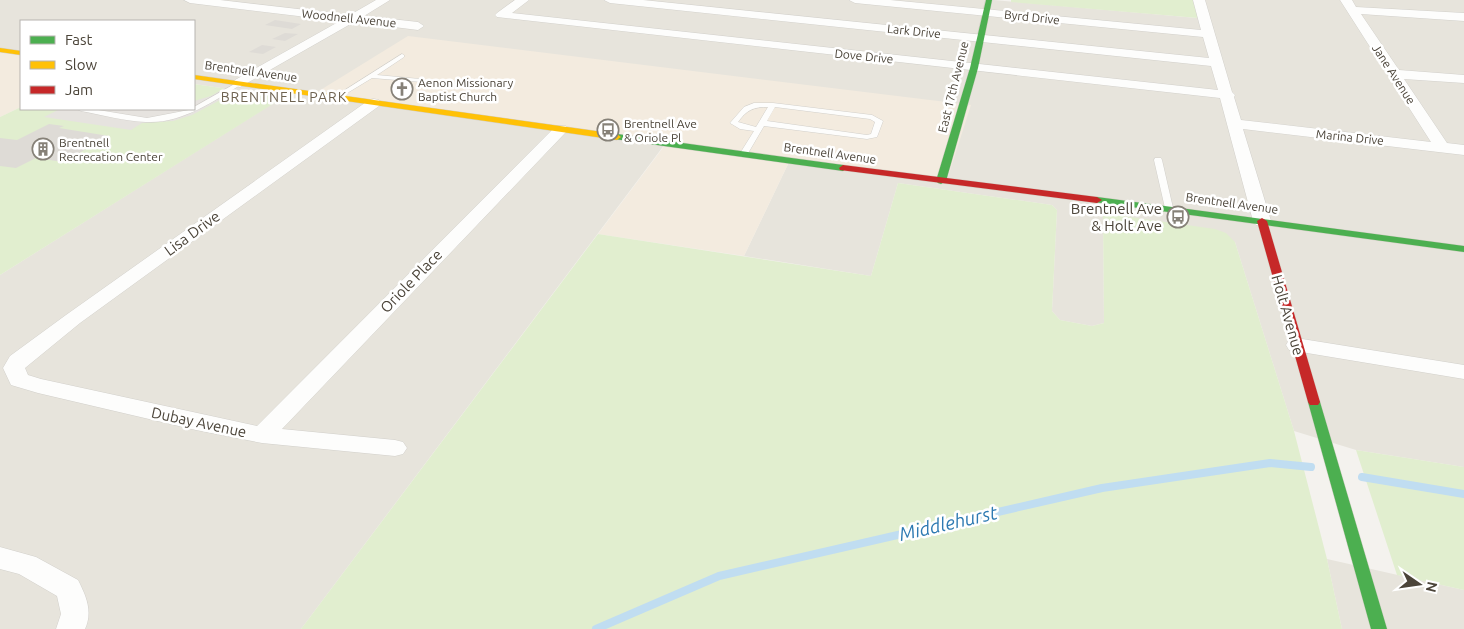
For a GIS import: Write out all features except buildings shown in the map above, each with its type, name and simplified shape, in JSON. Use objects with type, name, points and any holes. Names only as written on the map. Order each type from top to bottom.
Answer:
[{"type":"street","name":"Woodnell Avenue","points":[[190,0],[418,26]]},
{"type":"street","points":[[240,83],[384,0]]},
{"type":"street","name":"Dove Drive","points":[[522,0],[501,15],[1228,95]]},
{"type":"street","name":"Lark Drive","points":[[610,0],[1218,63]]},
{"type":"street","name":"Byrd Drive","points":[[855,0],[1209,34]]},
{"type":"street","name":"East 17th Avenue","points":[[941,180],[974,68],[979,38],[989,0]]},
{"type":"street","name":"Holt Avenue","points":[[1199,0],[1228,95],[1296,345],[1379,629]]},
{"type":"street","points":[[1350,5],[1464,17]]},
{"type":"street","name":"Jane Avenue","points":[[1350,5],[1442,147]]},
{"type":"street","points":[[0,50],[20,53]]},
{"type":"street","points":[[1394,74],[1464,79]]},
{"type":"street","name":"Brentnell Avenue","points":[[195,77],[743,155],[1170,208],[1464,249]]},
{"type":"street","name":"Lisa Drive","points":[[14,368],[18,361],[73,319],[374,103]]},
{"type":"street","name":"Marina Drive","points":[[1236,124],[1464,150]]},
{"type":"street","name":"Oriole Place","points":[[262,435],[561,129]]},
{"type":"street","points":[[1296,345],[1464,372]]},
{"type":"street","name":"Dubay Avenue","points":[[14,368],[19,380],[38,386],[196,422],[262,435],[396,448]]},
{"type":"street","points":[[0,558],[26,565],[68,588],[73,620]]},
{"type":"lane","points":[[338,97],[402,56]]},
{"type":"lane","points":[[371,76],[420,81]]},
{"type":"lane","points":[[196,107],[240,83]]},
{"type":"lane","points":[[743,155],[773,105]]},
{"type":"lane","points":[[773,105],[872,117],[879,121],[874,135],[867,137],[760,126],[743,127],[734,122],[744,109],[749,106],[773,105]]},
{"type":"lane","points":[[86,110],[147,120],[182,114],[190,110]]},
{"type":"lane","points":[[1158,160],[1170,208]]},
{"type":"shaded area","points":[[0,0],[994,0],[1197,18],[1193,0],[1464,0],[1464,467],[1356,450],[1294,431],[1235,242],[1103,216],[1104,323],[1092,326],[1060,320],[1052,311],[1057,210],[1052,205],[898,183],[871,276],[744,256],[789,162],[665,144],[301,629],[0,629],[0,275],[283,97],[195,84],[195,20],[20,20],[20,53],[0,50]]},
{"type":"shaded area","points":[[408,36],[971,105],[947,180],[789,162],[744,256],[598,234],[665,145],[314,94]]},
{"type":"shaded area","points":[[0,50],[20,53],[20,107],[0,117]]},
{"type":"shaded area","points":[[225,88],[239,90],[192,115],[173,121],[142,123],[131,130],[44,117],[58,110],[195,110],[195,101],[211,96]]},
{"type":"shaded area","points":[[1327,559],[1464,590],[1464,629],[1342,629]]},
{"type":"green space","points":[[1011,0],[1193,0],[1198,18],[1011,2]]},
{"type":"green space","name":"BRENTNELL PARK","points":[[195,84],[284,97],[0,275],[0,117],[20,107],[20,110],[195,110]]},
{"type":"green space","points":[[898,183],[1052,205],[1057,210],[1052,311],[1060,320],[1092,326],[1104,323],[1103,216],[1109,214],[1215,229],[1226,233],[1235,242],[1294,431],[1327,559],[1342,629],[301,629],[598,234],[871,276]]},
{"type":"green space","points":[[1356,450],[1464,467],[1464,590],[1397,575]]},
{"type":"waterway","name":"Middlehurst","points":[[596,629],[719,576],[1102,488],[1270,463],[1311,467]]},
{"type":"waterway","name":"Middlehurst","points":[[1362,477],[1464,494]]},
{"type":"traffic: fast","points":[[941,181],[974,68],[989,0]]},
{"type":"traffic: fast","points":[[617,137],[843,168]]},
{"type":"traffic: fast","points":[[1097,200],[1464,249]]},
{"type":"traffic: fast","points":[[1314,402],[1379,629]]},
{"type":"traffic: slow","points":[[0,50],[20,53]]},
{"type":"traffic: slow","points":[[195,77],[617,137]]},
{"type":"traffic: jam","points":[[843,168],[1097,200]]},
{"type":"traffic: jam","points":[[1262,221],[1314,402]]},
{"type":"place","name":"Aenon Missionary Baptist Church","points":[[402,89]]},
{"type":"place","name":"Brentnell Ave & Oriole Pl","points":[[608,130]]},
{"type":"place","name":"Brentnell Recrecation Center","points":[[43,149]]},
{"type":"place","name":"Brentnell Ave & Holt Ave","points":[[1178,217]]},
{"type":"district","name":"BRENTNELL PARK","points":[[284,97]]}]
